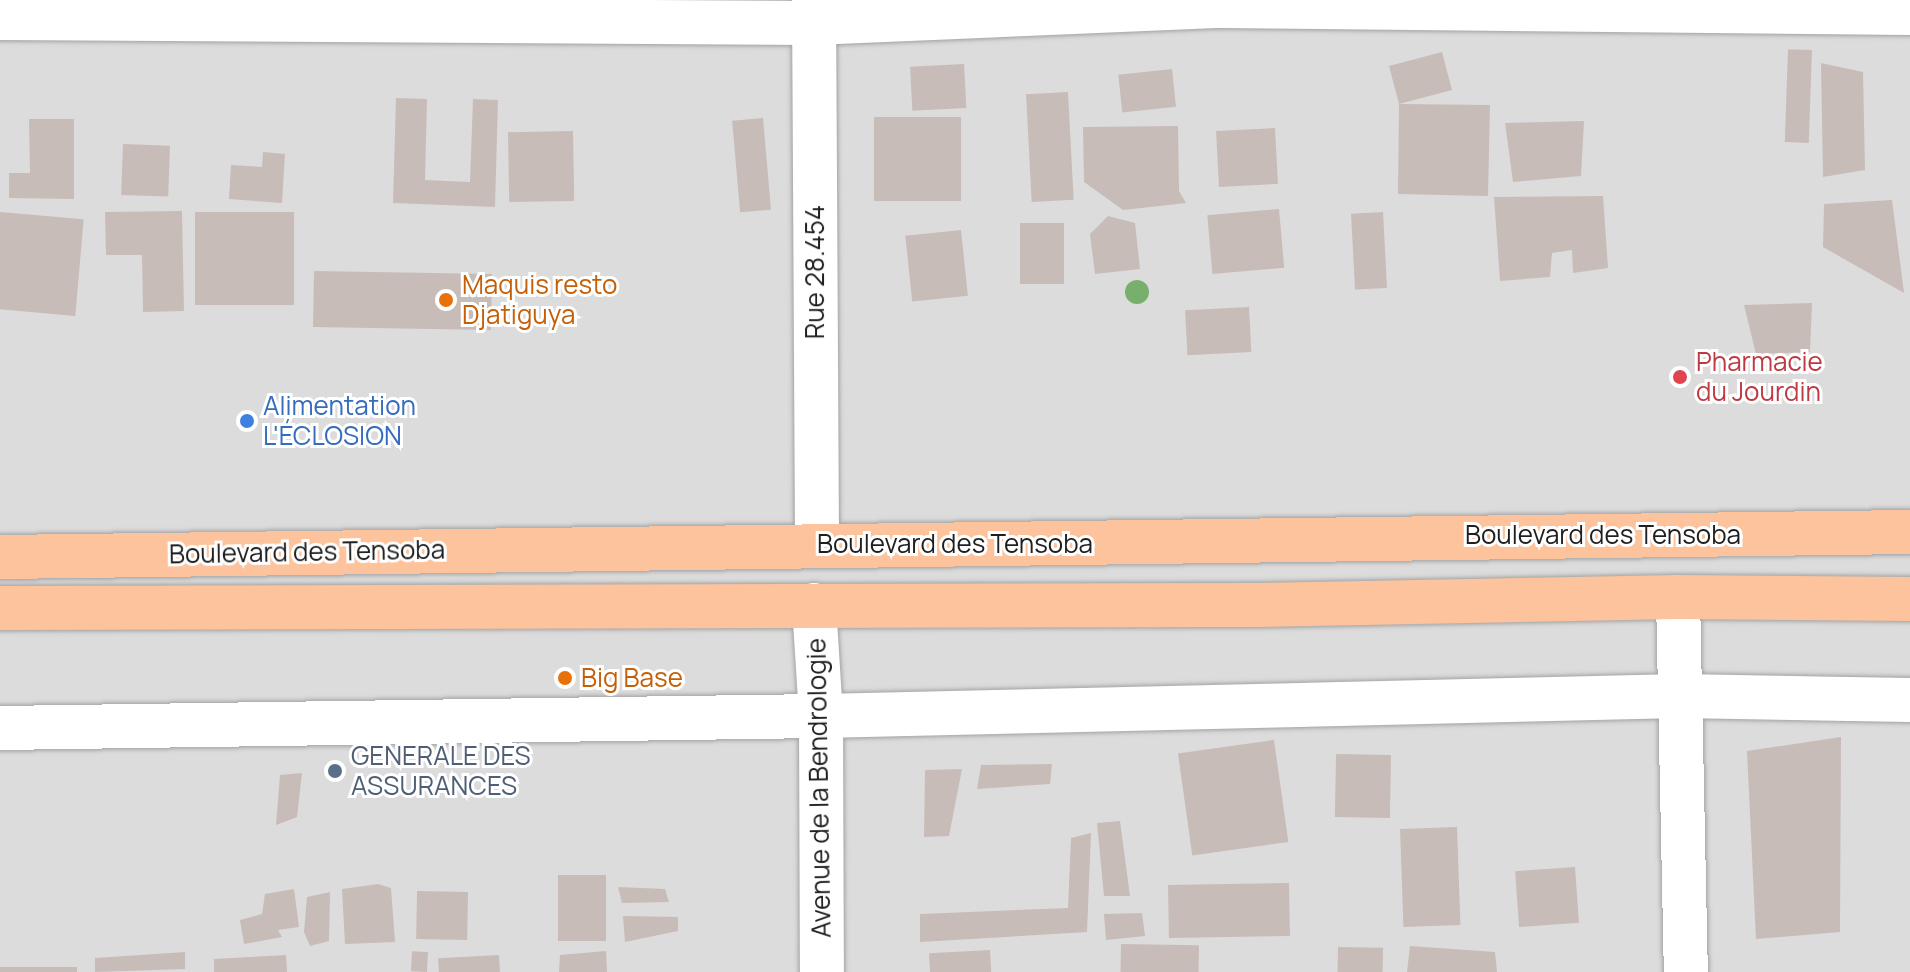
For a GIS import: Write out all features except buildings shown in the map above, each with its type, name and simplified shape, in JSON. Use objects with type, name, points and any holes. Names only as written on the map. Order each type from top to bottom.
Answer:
[{"type":"main road","name":"Boulevard des Tensoba","points":[[0,557],[817,544],[1123,545],[1418,536],[1910,532]]},
{"type":"main road","name":"Boulevard des Tensoba","points":[[0,608],[1258,605],[1678,597],[1910,599]]},
{"type":"street","points":[[0,18],[428,9],[813,12],[1222,3],[1910,13]]},
{"type":"street","name":"Rue 28.454","points":[[813,12],[817,544]]},
{"type":"street","points":[[1678,597],[1686,972]]},
{"type":"street","name":"Avenue de la Bendrologie","points":[[814,605],[821,716],[822,972]]},
{"type":"street","points":[[0,728],[821,716],[1680,696],[1910,700]]},
{"type":"shaded area","points":[[0,0],[1910,0],[1910,972],[0,972]]},
{"type":"place","name":"Maquis resto Djatiguya","points":[[446,300]]},
{"type":"place","name":"Pharmacie du Jourdin","points":[[1680,377]]},
{"type":"place","name":"Alimentation L'ÉCLOSION","points":[[247,421]]},
{"type":"place","name":"Big Base","points":[[565,678]]},
{"type":"place","name":"GENERALE DES ASSURANCES","points":[[335,771]]}]
